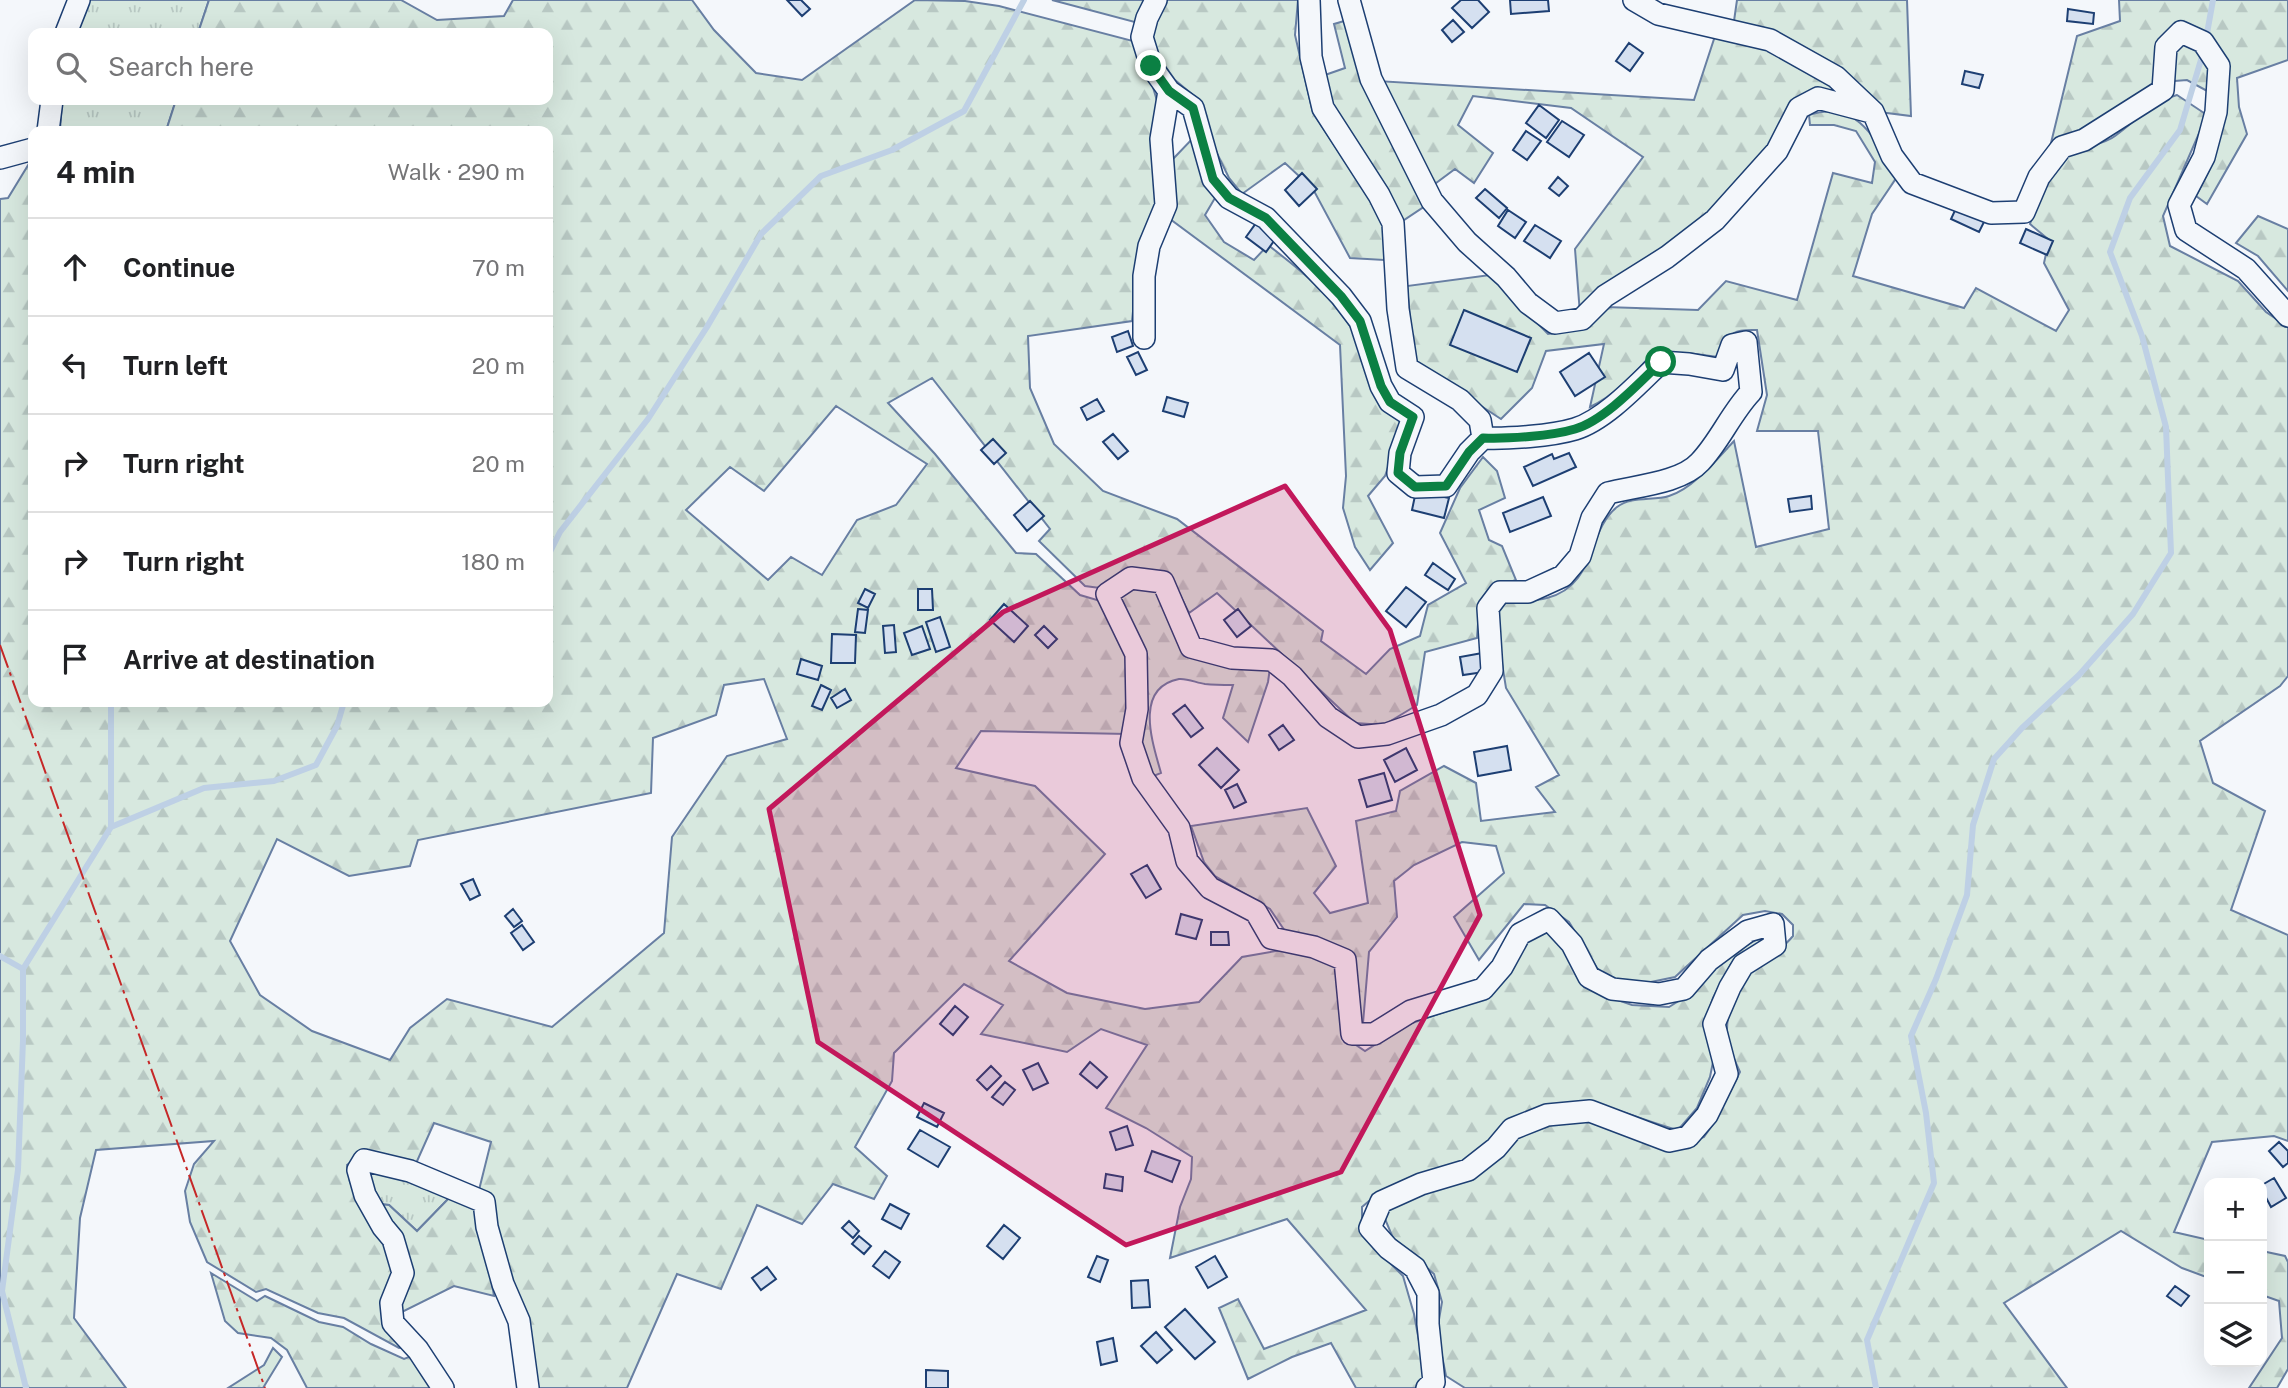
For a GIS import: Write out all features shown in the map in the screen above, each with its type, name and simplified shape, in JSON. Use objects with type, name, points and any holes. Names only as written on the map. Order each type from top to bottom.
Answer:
[{"type":"street","points":[[68,28],[79,0]]},
{"type":"street","points":[[1156,0],[1142,37],[1151,66],[1169,91],[1193,108],[1213,179],[1229,198],[1266,218],[1341,296],[1360,321],[1381,386],[1390,402],[1413,417],[1400,453],[1398,473],[1415,487],[1446,486],[1469,452],[1483,438],[1507,439],[1576,429],[1610,409],[1661,362],[1689,363],[1723,370],[1732,345],[1746,342],[1751,392],[1736,408],[1698,464],[1664,482],[1608,493],[1592,517],[1580,556],[1563,576],[1528,592],[1500,592],[1488,608],[1492,671],[1477,695],[1441,715],[1387,734],[1358,737],[1328,717],[1292,676],[1272,660],[1232,658],[1191,647],[1163,582],[1131,578],[1107,594],[1136,654],[1137,709],[1131,743],[1143,778],[1179,828],[1187,861],[1210,888],[1256,912],[1271,938],[1314,947],[1345,960],[1352,1034],[1374,1034],[1411,1011],[1483,989],[1502,967],[1520,934],[1549,919],[1572,944],[1589,977],[1612,989],[1659,994],[1684,989],[1709,960],[1748,932],[1773,924],[1775,945],[1743,965],[1714,1024],[1727,1074],[1707,1115],[1688,1137],[1669,1141],[1590,1111],[1547,1115],[1513,1129],[1496,1148],[1468,1170],[1421,1184],[1381,1202],[1370,1228],[1388,1248],[1415,1268],[1428,1293],[1434,1382],[1427,1388]]},
{"type":"street","points":[[1309,0],[1311,57],[1323,108],[1379,195],[1393,223],[1398,309],[1408,368],[1460,400],[1480,420],[1483,438]]},
{"type":"street","points":[[1349,0],[1371,79],[1432,201],[1467,242],[1506,277],[1528,303],[1555,323],[1582,319],[1605,296],[1667,257],[1715,220],[1777,151],[1800,108],[1818,98],[1873,112]]},
{"type":"street","points":[[1634,0],[1658,14],[1770,40],[1836,77],[1873,112],[1892,156],[1912,183],[1991,213],[2024,212],[2039,177],[2062,147],[2084,140],[2163,90],[2166,47],[2181,32],[2203,42],[2219,66],[2216,112],[2204,157],[2179,205],[2186,230],[2246,269],[2288,316]]},
{"type":"street","points":[[1144,338],[1144,276],[1149,246],[1166,205],[1161,139],[1169,91]]},
{"type":"street","points":[[49,126],[51,105]]},
{"type":"street","points":[[0,158],[28,150]]},
{"type":"street","points":[[443,1388],[418,1350],[393,1323],[391,1303],[403,1273],[393,1239],[365,1195],[358,1170],[365,1160],[410,1171],[484,1202],[487,1227],[503,1284],[519,1321],[528,1388]]},
{"type":"highlighted area","points":[[1285,486],[1390,630],[1480,915],[1341,1172],[1126,1245],[818,1042],[769,809],[1003,612]]},
{"type":"green space","points":[[86,0],[209,0],[200,28],[78,28]]},
{"type":"green space","points":[[209,0],[401,0],[437,20],[504,16],[513,0],[692,0],[714,30],[756,73],[802,80],[915,0],[965,1],[999,6],[1133,41],[1149,74],[1158,104],[1157,202],[1139,253],[1132,321],[1028,336],[1030,388],[1054,444],[1103,491],[1177,519],[1323,631],[1321,641],[1366,674],[1390,649],[1420,636],[1428,605],[1466,583],[1440,533],[1460,488],[1483,457],[1497,471],[1505,498],[1479,510],[1489,540],[1502,546],[1516,580],[1490,588],[1479,609],[1477,638],[1425,652],[1417,705],[1384,725],[1355,723],[1217,593],[1189,613],[1171,577],[1100,588],[1085,586],[1039,541],[1050,529],[932,378],[888,403],[935,454],[1016,553],[1036,554],[1080,595],[1104,602],[1132,659],[1127,734],[981,731],[956,768],[1035,786],[1105,854],[1009,961],[1067,993],[1145,1009],[1199,1002],[1242,957],[1293,948],[1340,964],[1347,1039],[1365,1051],[1406,1025],[1489,997],[1528,935],[1549,929],[1603,995],[1632,1005],[1669,1007],[1688,995],[1729,955],[1756,940],[1770,937],[1731,964],[1713,998],[1704,1026],[1714,1057],[1710,1077],[1697,1108],[1678,1130],[1589,1103],[1464,1162],[1381,1191],[1362,1207],[1362,1235],[1403,1276],[1414,1314],[1426,1379],[1415,1388],[1356,1388],[1331,1343],[1292,1357],[1248,1379],[1219,1308],[1238,1299],[1264,1349],[1366,1310],[1287,1219],[1170,1258],[1180,1207],[1191,1179],[1192,1157],[1146,1128],[1106,1108],[1147,1045],[1101,1029],[1067,1052],[981,1034],[1003,1005],[964,984],[894,1053],[892,1081],[855,1147],[887,1176],[874,1199],[833,1184],[802,1224],[757,1205],[721,1289],[677,1274],[627,1388],[539,1388],[532,1376],[479,1190],[491,1142],[434,1123],[414,1168],[365,1152],[347,1165],[350,1182],[383,1240],[396,1275],[386,1306],[409,1347],[399,1348],[344,1318],[318,1313],[266,1289],[256,1292],[207,1262],[190,1222],[185,1191],[194,1164],[214,1141],[96,1150],[80,1218],[74,1318],[126,1388],[0,1388],[0,199],[8,198],[28,165],[28,707],[553,707],[553,126],[168,126],[174,105],[553,105],[553,28],[200,28]],"holes":[[[836,406],[927,464],[896,505],[857,520],[822,575],[791,557],[768,580],[686,510],[730,467],[764,491]],[[764,679],[787,739],[727,756],[672,837],[664,933],[552,1027],[447,999],[410,1028],[390,1060],[312,1031],[260,995],[230,941],[277,839],[349,876],[410,866],[418,840],[651,793],[653,738],[716,715],[724,685]]]},
{"type":"green space","points":[[1052,0],[1298,0],[1295,35],[1313,113],[1388,226],[1384,260],[1350,258],[1313,189],[1285,163],[1242,194],[1229,178],[1212,143],[1199,100],[1175,80],[1158,56],[1150,26]]},
{"type":"green space","points":[[1737,0],[1907,0],[1911,116],[1879,112],[1734,21]]},
{"type":"green space","points":[[2119,0],[2288,0],[2288,60],[2237,78],[2239,107],[2247,134],[2207,204],[2196,196],[2214,157],[2217,136],[2214,110],[2211,93],[2187,80],[2162,82],[2103,126],[2051,143],[2077,36],[2120,21]]},
{"type":"green space","points":[[1351,19],[1428,204],[1401,222],[1328,103],[1325,75],[1345,68],[1334,24]]},
{"type":"green space","points":[[1716,33],[1770,48],[1859,104],[1818,92],[1712,217],[1580,314],[1575,249],[1643,157],[1571,108],[1473,96],[1458,125],[1493,153],[1474,183],[1455,169],[1432,186],[1378,81],[1694,100]]},
{"type":"green space","points":[[2177,95],[2207,115],[2163,216],[2170,246],[2238,281],[2266,312],[2288,327],[2288,676],[2280,686],[2200,741],[2213,783],[2265,811],[2231,910],[2288,935],[2288,1141],[2274,1136],[2212,1142],[2174,1232],[2204,1239],[2204,1276],[2182,1268],[2121,1231],[2004,1303],[2067,1388],[1465,1388],[1446,1376],[1437,1331],[1442,1302],[1434,1274],[1393,1238],[1385,1219],[1390,1203],[1523,1130],[1582,1117],[1679,1147],[1704,1137],[1740,1072],[1727,1033],[1736,994],[1745,977],[1793,936],[1793,925],[1782,914],[1765,911],[1743,915],[1675,977],[1646,983],[1616,982],[1600,973],[1569,922],[1545,905],[1524,904],[1479,960],[1454,917],[1504,873],[1496,846],[1462,842],[1414,865],[1394,881],[1397,917],[1369,952],[1363,1023],[1356,1019],[1353,954],[1287,934],[1270,909],[1215,876],[1204,862],[1191,826],[1307,808],[1336,866],[1314,893],[1330,913],[1368,903],[1356,821],[1396,811],[1400,791],[1444,766],[1476,783],[1481,821],[1555,812],[1536,787],[1559,775],[1506,688],[1494,614],[1499,604],[1547,598],[1575,582],[1600,530],[1617,507],[1629,501],[1669,496],[1687,487],[1734,441],[1756,547],[1829,529],[1818,431],[1757,431],[1767,395],[1757,330],[1732,334],[1718,357],[1688,353],[1651,355],[1615,391],[1590,407],[1604,344],[1546,351],[1532,388],[1501,419],[1414,362],[1407,286],[1490,275],[1548,334],[1588,328],[1605,307],[1698,310],[1726,281],[1797,300],[1833,173],[1872,183],[1875,162],[1856,131],[1834,125],[1810,125],[1809,115],[1841,113],[1853,118],[1873,137],[1897,177],[1872,214],[1853,276],[1964,308],[1976,288],[2056,331],[2069,310],[2044,263],[2049,240],[2030,224],[2036,206],[2057,166],[2070,154],[2110,139],[2151,107]]},
{"type":"green space","points":[[62,105],[174,105],[168,126],[60,126]]},
{"type":"green space","points":[[1193,138],[1215,198],[1205,215],[1224,242],[1254,260],[1268,245],[1316,285],[1361,343],[1404,421],[1385,476],[1368,496],[1393,543],[1370,570],[1355,547],[1343,508],[1346,476],[1340,345],[1170,219],[1173,159]]},
{"type":"green space","points":[[2258,216],[2288,229],[2288,291],[2258,256],[2236,243]]},
{"type":"green space","points":[[1133,583],[1161,588],[1190,654],[1270,668],[1248,742],[1223,718],[1233,685],[1205,684],[1185,679],[1165,684],[1156,693],[1151,705],[1150,719],[1161,773],[1149,778],[1138,743],[1117,593]]},
{"type":"green space","points":[[369,1167],[452,1195],[417,1231],[389,1205],[378,1204],[364,1174]]},
{"type":"green space","points":[[452,1195],[480,1207],[494,1296],[454,1286],[400,1313],[407,1274],[378,1204],[389,1205],[417,1231]]},
{"type":"green space","points":[[2267,1252],[2285,1256],[2288,1262],[2288,1369],[2277,1388],[2249,1388],[2263,1367],[2267,1367],[2267,1361],[2282,1338],[2279,1301],[2267,1297]]},
{"type":"green space","points":[[211,1273],[257,1301],[265,1296],[319,1322],[343,1327],[404,1359],[417,1354],[440,1388],[307,1388],[287,1350],[271,1338],[238,1333],[225,1321]]},
{"type":"green space","points":[[273,1348],[282,1357],[263,1388],[228,1388],[264,1365]]},
{"type":"building","points":[[787,0],[801,0],[810,9],[802,16]]},
{"type":"building","points":[[1461,0],[1478,0],[1489,12],[1472,28],[1452,8]]},
{"type":"building","points":[[1510,0],[1548,0],[1549,11],[1511,14]]},
{"type":"building","points":[[2068,9],[2094,13],[2093,24],[2067,21]]},
{"type":"building","points":[[1453,20],[1464,32],[1452,42],[1442,30]]},
{"type":"building","points":[[1629,43],[1643,53],[1630,71],[1616,61]]},
{"type":"building","points":[[1965,71],[1983,75],[1979,88],[1962,84]]},
{"type":"building","points":[[1539,105],[1559,120],[1546,138],[1526,123]]},
{"type":"building","points":[[1562,121],[1584,135],[1569,157],[1547,142]]},
{"type":"building","points":[[1526,131],[1541,141],[1527,160],[1513,150]]},
{"type":"building","points":[[1302,173],[1317,189],[1299,206],[1285,190]]},
{"type":"building","points":[[1558,177],[1568,186],[1559,196],[1549,188]]},
{"type":"building","points":[[1485,189],[1507,208],[1499,218],[1476,198]]},
{"type":"building","points":[[1958,204],[1986,218],[1979,232],[1951,219]]},
{"type":"building","points":[[1508,210],[1526,222],[1515,238],[1498,226]]},
{"type":"building","points":[[1259,219],[1279,234],[1266,252],[1246,237]]},
{"type":"building","points":[[1535,225],[1561,241],[1550,258],[1524,241]]},
{"type":"building","points":[[2026,229],[2053,241],[2047,255],[2020,243]]},
{"type":"building","points":[[1464,310],[1531,338],[1517,372],[1450,345]]},
{"type":"building","points":[[1128,331],[1133,346],[1117,352],[1112,337]]},
{"type":"building","points":[[1138,352],[1147,370],[1136,375],[1127,357]]},
{"type":"building","points":[[1589,353],[1605,377],[1575,396],[1560,372]]},
{"type":"building","points":[[1167,397],[1188,403],[1184,417],[1163,411]]},
{"type":"building","points":[[1097,399],[1104,411],[1087,420],[1081,408]]},
{"type":"building","points":[[1113,434],[1128,451],[1118,459],[1103,442]]},
{"type":"building","points":[[993,439],[1006,453],[994,464],[981,450]]},
{"type":"building","points":[[1569,453],[1576,467],[1533,486],[1524,467],[1552,454],[1554,459]]},
{"type":"building","points":[[1416,491],[1449,498],[1444,518],[1412,510]]},
{"type":"building","points":[[1811,496],[1812,509],[1790,512],[1788,499]]},
{"type":"building","points":[[1543,497],[1551,516],[1510,532],[1503,513]]},
{"type":"building","points":[[1030,501],[1044,516],[1027,531],[1014,515]]},
{"type":"building","points":[[1433,563],[1455,579],[1448,590],[1425,575]]},
{"type":"building","points":[[1406,587],[1426,602],[1406,627],[1386,611]]},
{"type":"building","points":[[865,589],[875,594],[868,608],[858,603]]},
{"type":"building","points":[[918,589],[932,589],[933,610],[918,610]]},
{"type":"building","points":[[1004,604],[1028,626],[1014,642],[990,620]]},
{"type":"building","points":[[858,609],[868,610],[865,633],[855,632]]},
{"type":"building","points":[[1238,609],[1251,626],[1237,637],[1224,620]]},
{"type":"building","points":[[940,617],[950,647],[936,652],[926,622]]},
{"type":"building","points":[[894,625],[896,652],[885,653],[883,626]]},
{"type":"building","points":[[922,626],[930,649],[912,655],[904,633]]},
{"type":"building","points":[[1044,626],[1057,639],[1048,648],[1035,635]]},
{"type":"building","points":[[832,634],[856,635],[855,663],[831,663]]},
{"type":"building","points":[[1488,652],[1491,671],[1463,675],[1460,657]]},
{"type":"building","points":[[801,659],[822,666],[818,680],[797,674]]},
{"type":"building","points":[[821,685],[831,690],[822,710],[812,706]]},
{"type":"building","points":[[845,689],[851,700],[837,708],[831,698]]},
{"type":"building","points":[[1185,705],[1203,728],[1191,737],[1173,714]]},
{"type":"building","points":[[1283,725],[1294,740],[1279,750],[1269,735]]},
{"type":"building","points":[[1507,746],[1511,770],[1478,776],[1474,752]]},
{"type":"building","points":[[1217,748],[1239,770],[1221,788],[1199,765]]},
{"type":"building","points":[[1406,748],[1417,770],[1395,782],[1384,760]]},
{"type":"building","points":[[1384,773],[1392,800],[1367,807],[1359,780]]},
{"type":"building","points":[[1237,784],[1246,802],[1234,808],[1225,790]]},
{"type":"building","points":[[1147,865],[1161,889],[1146,898],[1131,874]]},
{"type":"building","points":[[473,879],[480,895],[470,900],[461,884]]},
{"type":"building","points":[[513,909],[522,921],[514,927],[505,916]]},
{"type":"building","points":[[1181,914],[1202,920],[1196,939],[1176,934]]},
{"type":"building","points":[[522,925],[534,942],[523,950],[511,933]]},
{"type":"building","points":[[1211,932],[1228,932],[1229,945],[1211,945]]},
{"type":"building","points":[[955,1006],[968,1017],[953,1035],[940,1024]]},
{"type":"building","points":[[1090,1062],[1107,1077],[1097,1088],[1080,1074]]},
{"type":"building","points":[[1038,1063],[1048,1083],[1033,1090],[1023,1070]]},
{"type":"building","points":[[991,1066],[1001,1076],[987,1090],[977,1080]]},
{"type":"building","points":[[1005,1082],[1015,1090],[1003,1105],[992,1097]]},
{"type":"building","points":[[924,1103],[944,1113],[937,1127],[917,1117]]},
{"type":"building","points":[[1127,1126],[1133,1145],[1116,1150],[1110,1132]]},
{"type":"building","points":[[920,1130],[950,1147],[938,1167],[908,1149]]},
{"type":"building","points":[[2279,1142],[2288,1151],[2288,1163],[2283,1167],[2269,1151]]},
{"type":"building","points":[[1152,1151],[1180,1161],[1172,1182],[1145,1171]]},
{"type":"building","points":[[1106,1174],[1123,1177],[1122,1191],[1104,1188]]},
{"type":"building","points":[[2274,1178],[2286,1198],[2271,1207],[2267,1199],[2267,1182]]},
{"type":"building","points":[[890,1204],[909,1214],[901,1229],[882,1219]]},
{"type":"building","points":[[849,1221],[859,1231],[853,1238],[842,1228]]},
{"type":"building","points":[[1004,1225],[1020,1238],[1003,1259],[987,1246]]},
{"type":"building","points":[[859,1236],[871,1246],[864,1254],[852,1244]]},
{"type":"building","points":[[885,1251],[900,1262],[889,1278],[873,1266]]},
{"type":"building","points":[[1097,1256],[1108,1260],[1100,1282],[1088,1277]]},
{"type":"building","points":[[1215,1256],[1227,1277],[1208,1288],[1196,1267]]},
{"type":"building","points":[[767,1267],[776,1279],[761,1290],[752,1278]]},
{"type":"building","points":[[1148,1280],[1150,1307],[1132,1308],[1131,1281]]},
{"type":"building","points":[[2175,1286],[2189,1296],[2181,1306],[2167,1296]]},
{"type":"building","points":[[1185,1309],[1215,1342],[1195,1359],[1165,1327]]},
{"type":"building","points":[[1156,1332],[1172,1350],[1157,1363],[1141,1346]]},
{"type":"building","points":[[1113,1338],[1117,1361],[1101,1365],[1097,1342]]},
{"type":"building","points":[[926,1370],[948,1371],[948,1388],[926,1388]]},
{"type":"waterway","points":[[553,546],[560,532],[648,419],[707,327],[761,234],[821,176],[892,150],[964,111],[1024,0]]},
{"type":"waterway","points":[[2206,39],[2213,0]]},
{"type":"waterway","points":[[1876,1388],[1867,1340],[1934,1183],[1926,1113],[1911,1036],[1936,979],[1967,895],[1973,825],[1994,759],[2022,728],[2079,675],[2133,614],[2171,553],[2166,427],[2142,336],[2110,252],[2130,198],[2180,130],[2203,53]]},
{"type":"waterway","points":[[26,1388],[2,1291],[18,1170],[23,969],[111,827],[111,707]]},
{"type":"waterway","points":[[111,827],[204,788],[274,781],[316,765],[337,726],[343,707]]},
{"type":"waterway","points":[[0,956],[23,969]]},
{"type":"power","points":[[0,645],[265,1388]]},
{"type":"route","points":[[1151,66],[1169,91],[1193,108],[1213,179],[1229,198],[1266,218],[1341,296],[1360,321],[1381,386],[1390,402],[1413,417],[1400,453],[1398,473],[1415,487],[1446,486],[1469,452],[1483,438],[1507,439],[1576,429],[1610,409],[1661,362]]}]
